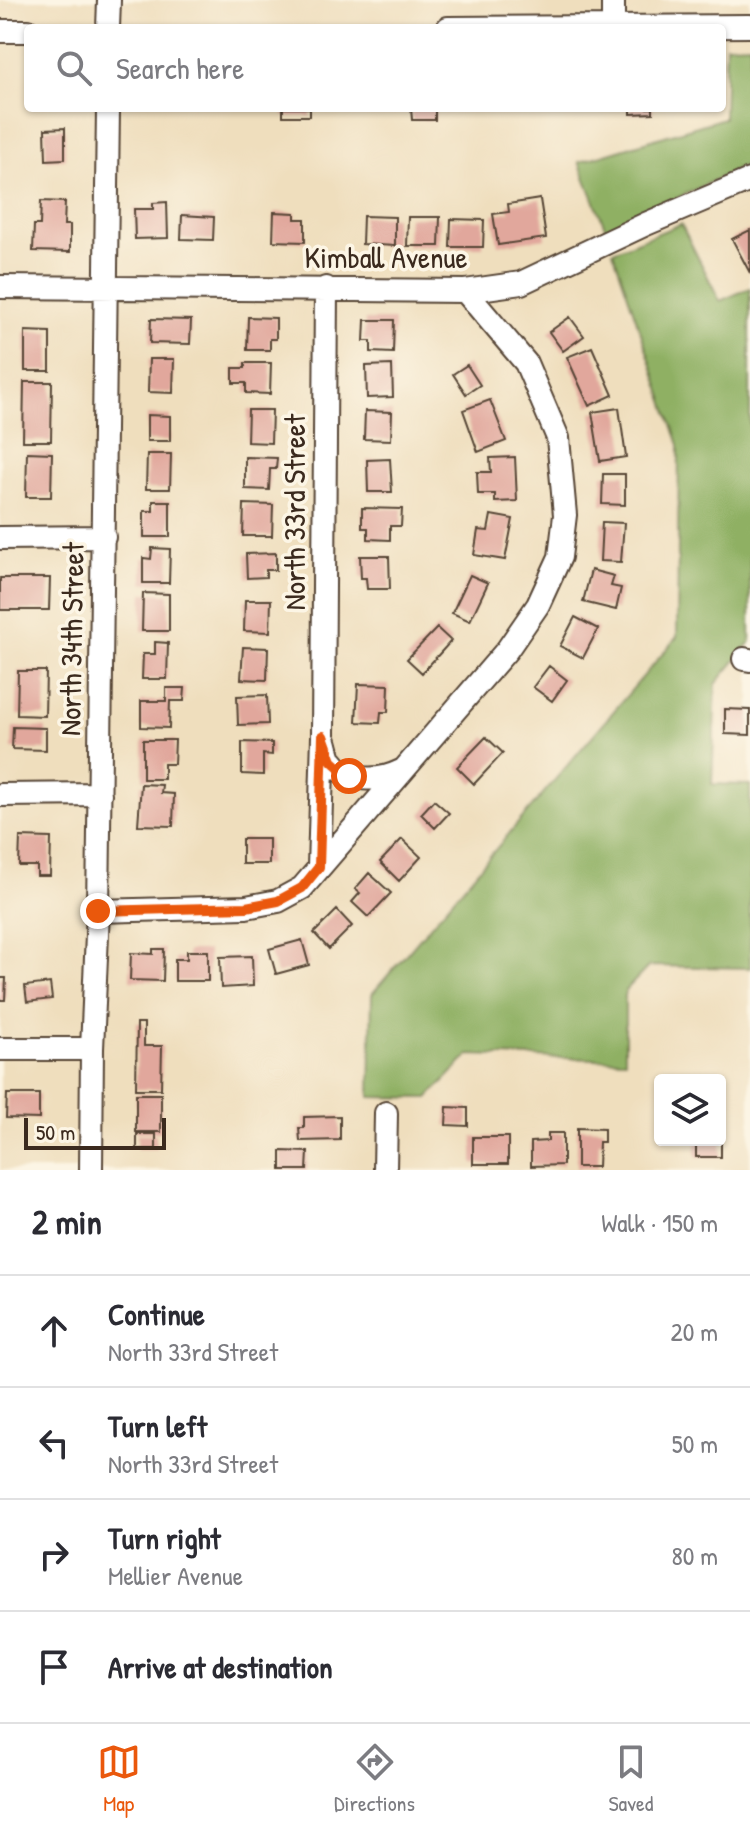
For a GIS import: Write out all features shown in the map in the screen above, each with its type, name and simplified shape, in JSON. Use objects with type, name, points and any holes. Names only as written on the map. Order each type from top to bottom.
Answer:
[{"type":"street","points":[[108,24],[109,0]]},
{"type":"street","points":[[613,0],[613,24]]},
{"type":"street","points":[[726,26],[750,26]]},
{"type":"street","points":[[0,31],[24,31]]},
{"type":"street","name":"North 34th Street","points":[[91,1170],[100,794],[108,112]]},
{"type":"street","name":"Kimball Avenue","points":[[0,287],[465,291],[521,283],[646,224],[750,180]]},
{"type":"street","name":"North 33rd Street","points":[[319,867],[323,736],[326,288]]},
{"type":"street","points":[[98,911],[246,907],[278,901],[302,888],[507,650],[538,605],[560,557],[565,515],[558,438],[526,363],[465,291]]},
{"type":"street","points":[[0,538],[104,537]]},
{"type":"street","name":"North 33rd Street","points":[[323,736],[332,761],[349,776],[373,780],[387,778],[406,769]]},
{"type":"street","points":[[0,795],[100,794]]},
{"type":"street","points":[[0,1049],[92,1049]]},
{"type":"street","points":[[385,1170],[386,1113]]},
{"type":"green space","points":[[750,44],[750,163],[607,232],[579,162],[724,118],[726,45]]},
{"type":"green space","points":[[681,224],[720,301],[750,288],[750,643],[716,684],[712,784],[750,785],[750,968],[649,966],[625,991],[625,1060],[469,1055],[428,1098],[370,1097],[372,994],[677,637],[679,445],[613,251]]},
{"type":"building","points":[[283,112],[310,112],[310,116],[283,116]]},
{"type":"building","points":[[411,112],[435,112],[435,120],[412,120]]},
{"type":"building","points":[[65,128],[65,159],[46,160],[45,129]]},
{"type":"building","points":[[540,199],[546,238],[498,245],[493,214],[509,212],[508,204]]},
{"type":"building","points":[[41,201],[65,202],[64,225],[70,225],[70,252],[33,251],[34,225],[40,225]]},
{"type":"building","points":[[167,202],[168,238],[135,239],[134,209],[153,209],[153,203]]},
{"type":"building","points":[[274,212],[295,213],[295,219],[305,219],[305,242],[273,241]]},
{"type":"building","points":[[182,215],[214,217],[213,240],[181,239]]},
{"type":"building","points":[[363,216],[395,217],[395,246],[362,244]]},
{"type":"building","points":[[408,217],[440,217],[439,246],[407,246]]},
{"type":"building","points":[[451,219],[484,220],[483,247],[450,247]]},
{"type":"building","points":[[750,230],[750,273],[732,239]]},
{"type":"building","points":[[248,317],[276,318],[276,339],[270,339],[270,350],[247,350]]},
{"type":"building","points":[[570,317],[584,336],[563,351],[549,332]]},
{"type":"building","points":[[151,319],[191,320],[190,344],[150,343]]},
{"type":"building","points":[[365,320],[394,320],[393,353],[371,352],[371,341],[364,341]]},
{"type":"building","points":[[25,331],[50,332],[50,371],[25,371]]},
{"type":"building","points":[[592,347],[613,395],[589,406],[567,357]]},
{"type":"building","points":[[149,359],[174,359],[173,393],[148,392]]},
{"type":"building","points":[[245,363],[271,363],[270,394],[246,393],[246,383],[233,383],[233,368],[245,368]]},
{"type":"building","points":[[392,365],[393,397],[367,398],[366,366]]},
{"type":"building","points":[[467,365],[480,385],[466,394],[453,374]]},
{"type":"building","points":[[24,382],[52,382],[51,441],[23,441]]},
{"type":"building","points":[[490,400],[506,441],[478,452],[463,410]]},
{"type":"building","points":[[619,408],[626,457],[600,461],[592,412]]},
{"type":"building","points":[[248,410],[272,410],[271,443],[247,442]]},
{"type":"building","points":[[365,411],[392,412],[391,440],[364,439]]},
{"type":"building","points":[[147,415],[170,416],[170,441],[147,441]]},
{"type":"building","points":[[27,452],[52,453],[51,497],[26,497]]},
{"type":"building","points":[[147,454],[171,454],[170,489],[146,489]]},
{"type":"building","points":[[245,457],[277,458],[276,469],[270,469],[269,490],[245,489]]},
{"type":"building","points":[[515,457],[517,501],[495,502],[495,494],[478,494],[477,472],[491,472],[490,458]]},
{"type":"building","points":[[390,459],[392,492],[368,492],[367,460]]},
{"type":"building","points":[[603,474],[625,474],[625,505],[602,504]]},
{"type":"building","points":[[153,501],[170,501],[170,537],[144,537],[144,511],[153,511]]},
{"type":"building","points":[[244,504],[273,505],[272,536],[243,536]]},
{"type":"building","points":[[362,508],[402,509],[401,526],[390,526],[390,540],[368,539],[368,528],[362,528]]},
{"type":"building","points":[[491,515],[513,519],[505,560],[474,555],[478,530],[488,531]]},
{"type":"building","points":[[602,522],[624,523],[621,562],[600,561]]},
{"type":"building","points":[[152,548],[170,549],[169,583],[143,583],[143,558],[151,559]]},
{"type":"building","points":[[276,553],[276,570],[266,570],[266,577],[247,578],[246,554]]},
{"type":"building","points":[[360,556],[389,556],[390,589],[367,589],[366,578],[361,578]]},
{"type":"building","points":[[591,570],[614,576],[611,586],[621,588],[616,610],[583,602]]},
{"type":"building","points":[[470,575],[488,583],[470,621],[452,613]]},
{"type":"building","points":[[0,578],[50,578],[49,610],[0,610]]},
{"type":"building","points":[[143,593],[169,594],[169,631],[142,631]]},
{"type":"building","points":[[245,600],[271,600],[270,632],[244,631]]},
{"type":"building","points":[[575,617],[598,629],[583,658],[560,646]]},
{"type":"building","points":[[437,628],[451,641],[422,673],[407,659]]},
{"type":"building","points":[[155,642],[168,643],[167,679],[142,679],[143,654],[155,654]]},
{"type":"building","points":[[243,647],[268,648],[267,680],[241,679]]},
{"type":"building","points":[[549,666],[567,680],[552,701],[533,687]]},
{"type":"building","points":[[18,671],[46,671],[45,716],[17,715]]},
{"type":"building","points":[[358,684],[389,685],[388,712],[381,712],[380,723],[356,722]]},
{"type":"building","points":[[166,688],[185,688],[184,701],[170,701],[169,728],[141,727],[141,701],[166,701]]},
{"type":"building","points":[[267,695],[268,724],[238,725],[237,696]]},
{"type":"building","points":[[725,709],[750,710],[750,735],[725,734]]},
{"type":"building","points":[[13,727],[46,728],[46,750],[12,749]]},
{"type":"building","points":[[486,737],[503,753],[474,784],[457,767]]},
{"type":"building","points":[[143,740],[175,740],[174,764],[164,764],[164,779],[143,779]]},
{"type":"building","points":[[242,742],[272,743],[272,755],[263,754],[263,775],[242,774]]},
{"type":"building","points":[[141,784],[162,785],[161,793],[174,794],[173,826],[138,825]]},
{"type":"building","points":[[434,800],[449,813],[435,828],[421,814]]},
{"type":"building","points":[[20,837],[51,838],[50,876],[37,876],[37,866],[19,866]]},
{"type":"building","points":[[242,839],[269,839],[269,864],[242,864]]},
{"type":"building","points":[[402,839],[421,857],[399,881],[380,862]]},
{"type":"building","points":[[369,873],[391,893],[368,917],[352,902],[360,893],[355,889]]},
{"type":"building","points":[[337,910],[352,926],[329,949],[314,933]]},
{"type":"building","points":[[302,940],[309,965],[276,974],[269,949]]},
{"type":"building","points":[[153,949],[164,949],[163,981],[130,980],[131,953],[153,954]]},
{"type":"building","points":[[187,951],[208,951],[208,981],[175,981],[175,959],[187,959]]},
{"type":"building","points":[[252,956],[253,986],[221,988],[220,957]]},
{"type":"building","points":[[0,978],[6,978],[5,1000],[0,1000]]},
{"type":"building","points":[[50,983],[52,999],[27,1002],[25,986]]},
{"type":"building","points":[[137,1023],[144,1023],[144,1046],[162,1046],[161,1089],[136,1089]]},
{"type":"building","points":[[7,1094],[39,1094],[39,1119],[6,1118]]},
{"type":"building","points":[[136,1094],[161,1094],[161,1132],[136,1132]]},
{"type":"building","points":[[447,1107],[468,1108],[468,1126],[446,1125]]},
{"type":"building","points":[[340,1116],[340,1140],[300,1141],[299,1128],[304,1128],[304,1117]]},
{"type":"building","points":[[577,1128],[604,1129],[604,1142],[599,1142],[598,1167],[577,1167]]},
{"type":"building","points":[[548,1133],[563,1133],[563,1165],[531,1166],[531,1142],[548,1141]]},
{"type":"building","points":[[137,1134],[156,1134],[156,1149],[137,1149]]},
{"type":"building","points":[[473,1137],[508,1137],[508,1164],[473,1164]]},
{"type":"building","points":[[696,1146],[721,1146],[721,1157],[696,1157]]},
{"type":"building","points":[[281,1151],[308,1152],[307,1170],[281,1170]]},
{"type":"route","points":[[98,911],[246,907],[278,901],[302,888],[319,867],[323,736],[332,761],[349,776]]}]
